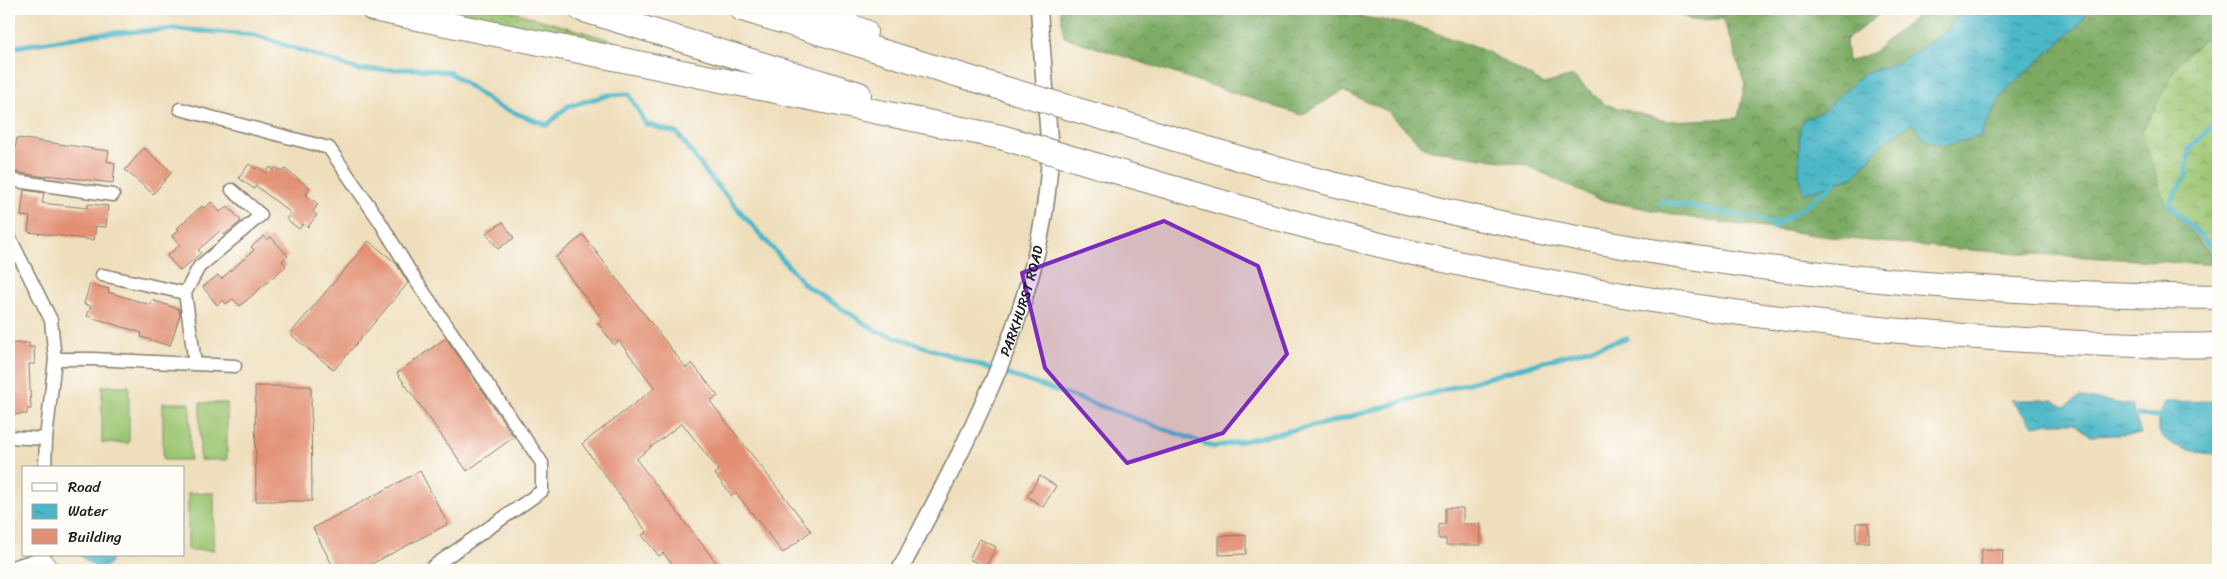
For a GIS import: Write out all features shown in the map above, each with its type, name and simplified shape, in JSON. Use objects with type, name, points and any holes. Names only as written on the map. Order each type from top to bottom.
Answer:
[{"type":"highway","points":[[373,9],[1001,137]]},
{"type":"highway","points":[[581,9],[1232,206],[1403,250],[1517,276],[1687,306],[1813,323],[1973,337],[2089,344],[2218,345]]},
{"type":"highway","points":[[742,9],[999,87],[1308,177],[1374,194],[1532,229],[1648,250],[1820,275],[1930,286],[2104,296],[2218,297]]},
{"type":"highway","points":[[808,9],[999,87]]},
{"type":"street","name":"PARKHURST ROAD","points":[[900,570],[982,405],[1022,300],[1035,258],[1046,206],[1050,144],[1039,9]]},
{"type":"street","points":[[180,108],[329,148],[379,220],[414,278],[542,463],[542,491],[430,569]]},
{"type":"street","points":[[9,180],[113,195]]},
{"type":"street","points":[[195,363],[185,293],[199,267],[261,215],[232,190]]},
{"type":"street","points":[[9,236],[51,320],[55,359],[46,439],[45,466]]},
{"type":"street","points":[[102,275],[185,293]]},
{"type":"street","points":[[55,359],[235,366]]},
{"type":"street","points":[[9,437],[46,439]]},
{"type":"street","points":[[9,568],[44,556],[53,570]]},
{"type":"highlighted area","points":[[1164,221],[1258,266],[1287,354],[1223,433],[1127,463],[1045,368],[1022,273]]},
{"type":"green space","points":[[436,9],[504,9],[611,40],[609,44]]},
{"type":"green space","points":[[1060,9],[1310,9],[1414,25],[1488,52],[1544,84],[1573,76],[1604,104],[1667,121],[1738,118],[1745,83],[1723,19],[1691,20],[1669,9],[1886,9],[1846,40],[1848,62],[1872,53],[1925,9],[2218,9],[2218,27],[2179,61],[2165,203],[2218,262],[2218,265],[1969,250],[1838,238],[1697,219],[1597,199],[1526,165],[1425,149],[1387,111],[1343,91],[1301,115],[1064,37]]},
{"type":"green space","points":[[2218,27],[2218,262],[2165,203],[2142,132],[2179,61]]},
{"type":"green space","points":[[102,386],[129,386],[129,443],[102,443]]},
{"type":"green space","points":[[163,403],[190,403],[190,460],[163,460]]},
{"type":"green space","points":[[200,403],[227,403],[227,460],[200,460]]},
{"type":"green space","points":[[188,493],[214,493],[214,550],[188,550]]},
{"type":"water","points":[[1974,9],[2087,9],[2080,24],[2003,93],[1980,137],[1943,146],[1927,141],[1912,123],[1882,144],[1855,176],[1804,194],[1799,174],[1799,145],[1800,127],[1805,119],[1822,112],[1864,73],[1898,63],[1949,30],[1955,19]]},
{"type":"water","points":[[2080,397],[2132,405],[2141,434],[2091,436],[2074,423],[2049,423],[2034,426],[2010,400],[2053,400],[2064,407]]},
{"type":"water","points":[[2218,401],[2218,454],[2190,450],[2170,443],[2159,430],[2158,421],[2165,402]]},
{"type":"water","points":[[81,556],[110,556],[111,561],[100,568],[87,562]]},
{"type":"building","points":[[17,138],[109,151],[107,161],[115,163],[113,183],[46,175],[46,177],[9,171],[9,149],[15,149]]},
{"type":"building","points":[[144,148],[172,172],[153,194],[125,170]]},
{"type":"building","points":[[249,164],[256,169],[258,167],[266,173],[270,167],[274,170],[276,167],[283,172],[285,169],[310,188],[306,195],[318,204],[313,212],[317,215],[308,227],[303,224],[299,229],[286,219],[291,213],[256,186],[254,189],[239,178]]},
{"type":"building","points":[[24,190],[44,193],[42,203],[87,208],[88,204],[108,206],[106,227],[96,226],[94,240],[28,232],[30,217],[21,216]]},
{"type":"building","points":[[212,202],[220,212],[228,206],[241,221],[224,235],[220,231],[198,250],[201,253],[180,271],[167,256],[180,245],[172,236],[179,230],[177,228],[202,206],[204,208]]},
{"type":"building","points":[[503,222],[514,238],[498,249],[486,233]]},
{"type":"building","points":[[583,235],[686,368],[692,363],[718,396],[710,401],[811,531],[783,553],[736,493],[732,496],[715,474],[719,471],[682,423],[636,459],[722,570],[677,570],[663,553],[659,556],[642,535],[647,532],[582,444],[655,388],[619,341],[614,345],[598,323],[602,319],[555,258]]},
{"type":"building","points":[[264,236],[267,240],[271,237],[288,256],[282,261],[286,266],[240,306],[233,299],[226,304],[223,300],[217,305],[203,287],[218,275],[221,279],[254,250],[251,247]]},
{"type":"building","points":[[369,241],[396,263],[408,283],[334,370],[290,334]]},
{"type":"building","points":[[90,284],[109,289],[108,292],[151,305],[152,300],[179,309],[180,315],[170,346],[141,337],[142,333],[87,316],[91,306],[84,304]]},
{"type":"building","points":[[446,338],[514,437],[467,471],[397,373]]},
{"type":"building","points":[[9,343],[29,343],[29,347],[34,347],[35,364],[29,364],[31,409],[27,409],[27,414],[9,415]]},
{"type":"building","points":[[255,386],[311,386],[312,501],[256,501]]},
{"type":"building","points":[[420,471],[448,524],[360,570],[335,570],[313,528]]},
{"type":"building","points":[[1040,476],[1056,486],[1043,507],[1027,496]]},
{"type":"building","points":[[1445,508],[1463,508],[1463,524],[1481,524],[1481,545],[1446,545],[1446,539],[1439,539],[1439,525],[1445,524]]},
{"type":"building","points":[[1856,523],[1869,523],[1869,542],[1856,542]]},
{"type":"building","points":[[1246,535],[1246,554],[1219,555],[1219,536]]},
{"type":"building","points":[[979,539],[996,547],[986,567],[969,559]]},
{"type":"building","points":[[1982,549],[2003,550],[2002,568],[1981,567]]},
{"type":"waterway","points":[[9,48],[96,34],[176,29],[255,35],[359,70],[419,69],[449,72],[497,106],[547,125],[568,106],[609,95],[629,94],[646,124],[677,133],[708,175],[805,285],[877,331],[1078,398],[1214,447],[1331,422],[1627,338]]},
{"type":"waterway","points":[[2218,121],[2189,149],[2186,176],[2169,204],[2212,248],[2218,248]]},
{"type":"waterway","points":[[1771,228],[1805,206],[1835,183]]},
{"type":"waterway","points":[[1660,201],[1778,223]]},
{"type":"waterway","points":[[2135,415],[2160,416]]}]
